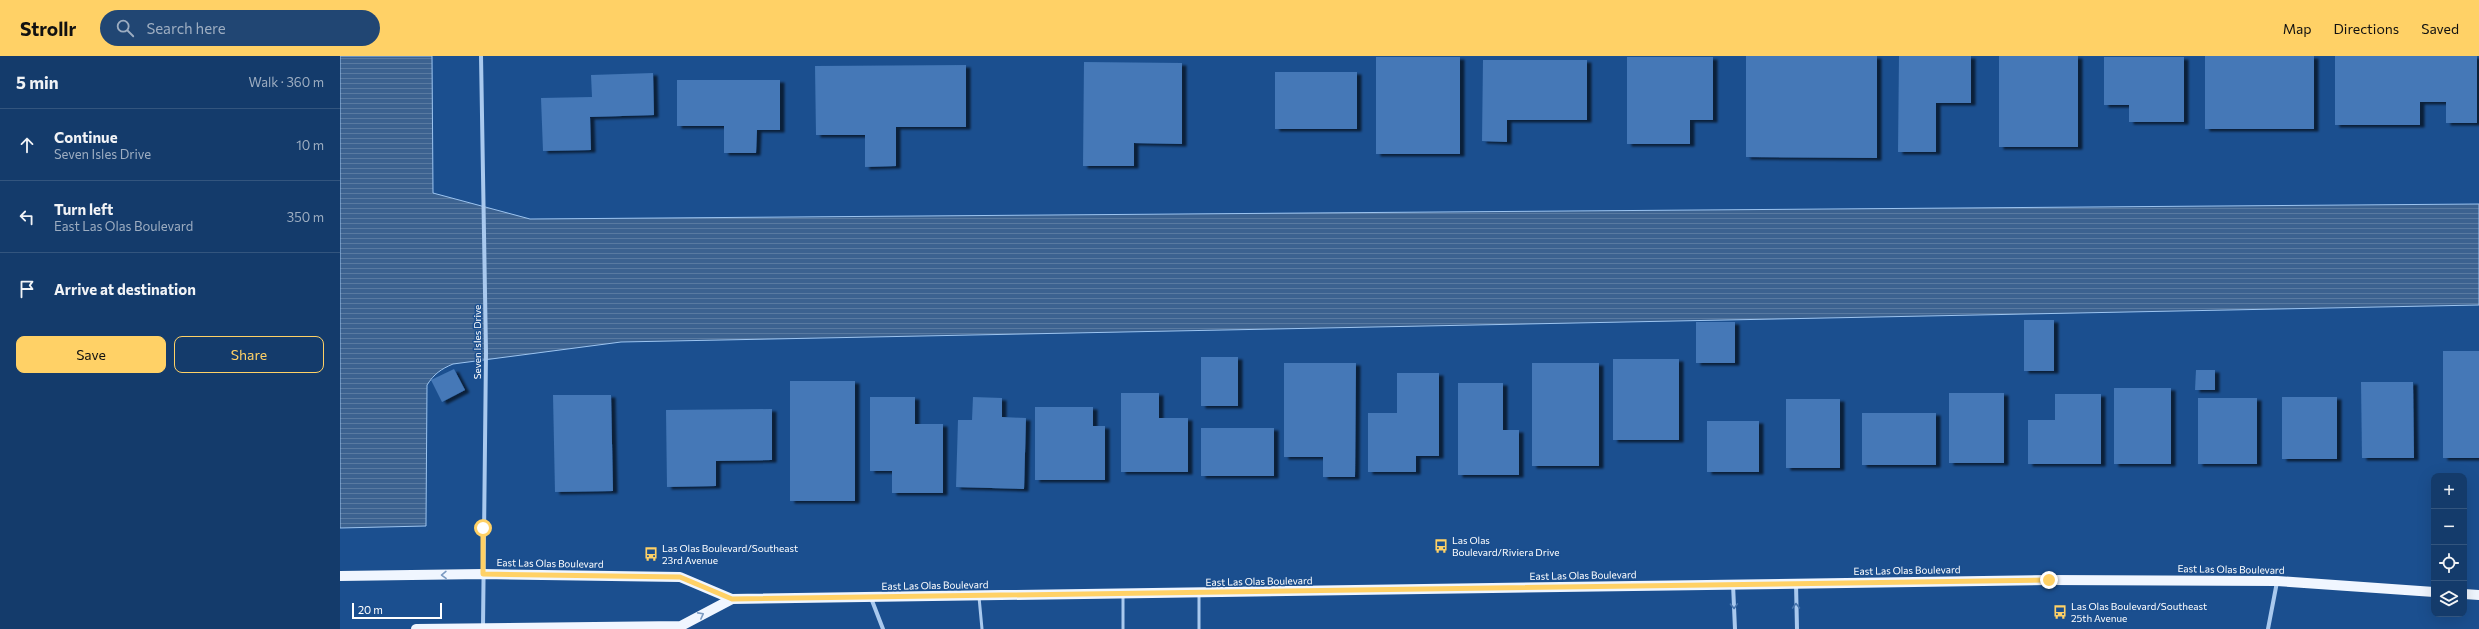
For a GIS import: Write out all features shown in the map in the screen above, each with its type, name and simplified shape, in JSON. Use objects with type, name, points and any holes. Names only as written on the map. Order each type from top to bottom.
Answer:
[{"type":"main road","name":"East Las Olas Boulevard","points":[[340,576],[483,574],[680,577],[732,599],[1199,594],[1733,584],[2049,580],[2277,581],[2431,592]]},
{"type":"main road","points":[[2467,594],[2479,595]]},
{"type":"main road","name":"East Las Olas Boulevard","points":[[416,629],[681,626],[732,599]]},
{"type":"street","name":"Seven Isles Drive","points":[[481,56],[486,352],[483,628]]},
{"type":"street","points":[[2268,629],[2277,581]]},
{"type":"street","points":[[1796,583],[1797,629]]},
{"type":"street","points":[[1733,584],[1734,629]]},
{"type":"street","points":[[871,598],[883,629]]},
{"type":"lane","points":[[1123,594],[1123,629]]},
{"type":"lane","points":[[1199,594],[1199,629]]},
{"type":"lane","points":[[979,597],[982,629]]},
{"type":"water","points":[[340,56],[432,56],[433,193],[530,219],[2479,204],[2479,305],[621,342],[453,364],[441,370],[427,385],[426,526],[340,528]]},
{"type":"building","points":[[1746,56],[1877,56],[1877,158],[1746,157]]},
{"type":"building","points":[[1899,56],[1971,56],[1971,103],[1936,103],[1936,152],[1898,152]]},
{"type":"building","points":[[1999,56],[2078,56],[2078,147],[1999,147]]},
{"type":"building","points":[[2205,56],[2314,56],[2314,129],[2205,129]]},
{"type":"building","points":[[2335,56],[2477,56],[2477,123],[2446,123],[2446,102],[2420,102],[2420,125],[2335,125]]},
{"type":"building","points":[[1376,57],[1460,57],[1460,154],[1376,154]]},
{"type":"building","points":[[1627,57],[1713,57],[1713,120],[1690,120],[1690,144],[1627,144]]},
{"type":"building","points":[[2104,57],[2184,57],[2184,122],[2129,122],[2129,105],[2104,105]]},
{"type":"building","points":[[1483,60],[1587,60],[1587,120],[1507,120],[1507,142],[1482,141]]},
{"type":"building","points":[[1084,62],[1182,63],[1182,144],[1134,143],[1134,166],[1083,166]]},
{"type":"building","points":[[966,65],[966,127],[896,127],[896,166],[865,167],[865,135],[816,135],[815,66]]},
{"type":"building","points":[[1275,72],[1357,72],[1357,129],[1275,129]]},
{"type":"building","points":[[653,73],[654,115],[590,117],[591,150],[543,151],[541,98],[592,97],[591,75]]},
{"type":"building","points":[[677,80],[780,80],[780,130],[757,130],[756,153],[724,153],[724,126],[677,126]]},
{"type":"building","points":[[2024,320],[2054,320],[2054,371],[2024,371]]},
{"type":"building","points":[[1696,322],[1735,322],[1735,363],[1696,363]]},
{"type":"building","points":[[2443,351],[2479,351],[2479,458],[2443,458]]},
{"type":"building","points":[[1201,357],[1238,357],[1238,406],[1201,406]]},
{"type":"building","points":[[1613,359],[1679,359],[1679,440],[1613,440]]},
{"type":"building","points":[[1284,363],[1356,363],[1355,477],[1323,477],[1323,457],[1284,457]]},
{"type":"building","points":[[1532,363],[1599,363],[1599,466],[1532,466]]},
{"type":"building","points":[[454,369],[465,390],[442,402],[431,380]]},
{"type":"building","points":[[2196,370],[2215,370],[2215,390],[2195,390]]},
{"type":"building","points":[[1397,373],[1439,373],[1439,456],[1416,456],[1416,472],[1368,472],[1368,413],[1397,413]]},
{"type":"building","points":[[790,381],[855,381],[855,501],[790,501]]},
{"type":"building","points":[[2361,382],[2413,382],[2414,458],[2362,458]]},
{"type":"building","points":[[1458,383],[1503,383],[1503,430],[1519,430],[1519,475],[1458,475]]},
{"type":"building","points":[[2114,388],[2171,388],[2171,464],[2114,464]]},
{"type":"building","points":[[1121,393],[1159,393],[1159,418],[1188,418],[1188,472],[1121,472]]},
{"type":"building","points":[[1949,393],[2004,393],[2004,463],[1949,463]]},
{"type":"building","points":[[2055,394],[2101,394],[2101,464],[2028,464],[2028,420],[2055,420]]},
{"type":"building","points":[[553,395],[611,395],[613,491],[555,492]]},
{"type":"building","points":[[870,397],[915,397],[915,424],[943,424],[943,493],[892,493],[892,471],[870,471]]},
{"type":"building","points":[[973,397],[1002,398],[1002,417],[1026,418],[1024,489],[956,487],[958,420],[972,420]]},
{"type":"building","points":[[2282,397],[2337,397],[2337,459],[2282,459]]},
{"type":"building","points":[[2198,398],[2257,398],[2257,464],[2198,464]]},
{"type":"building","points":[[1786,399],[1840,399],[1840,468],[1786,468]]},
{"type":"building","points":[[1035,407],[1093,407],[1093,426],[1105,426],[1105,480],[1035,480]]},
{"type":"building","points":[[772,409],[772,460],[716,461],[716,486],[667,487],[666,410]]},
{"type":"building","points":[[1862,413],[1936,413],[1936,465],[1862,465]]},
{"type":"building","points":[[1707,421],[1759,421],[1759,472],[1707,472]]},
{"type":"building","points":[[1201,428],[1274,428],[1274,476],[1201,476]]},
{"type":"place","name":"Las Olas Boulevard/Riviera Drive","points":[[1441,546]]},
{"type":"place","name":"Las Olas Boulevard/Southeast 23rd Avenue","points":[[651,554]]},
{"type":"place","name":"Las Olas Boulevard/Southeast 25th Avenue","points":[[2060,612]]},
{"type":"route","points":[[483,528],[483,574],[680,577],[732,599],[1199,594],[1733,584],[2049,580]]}]
